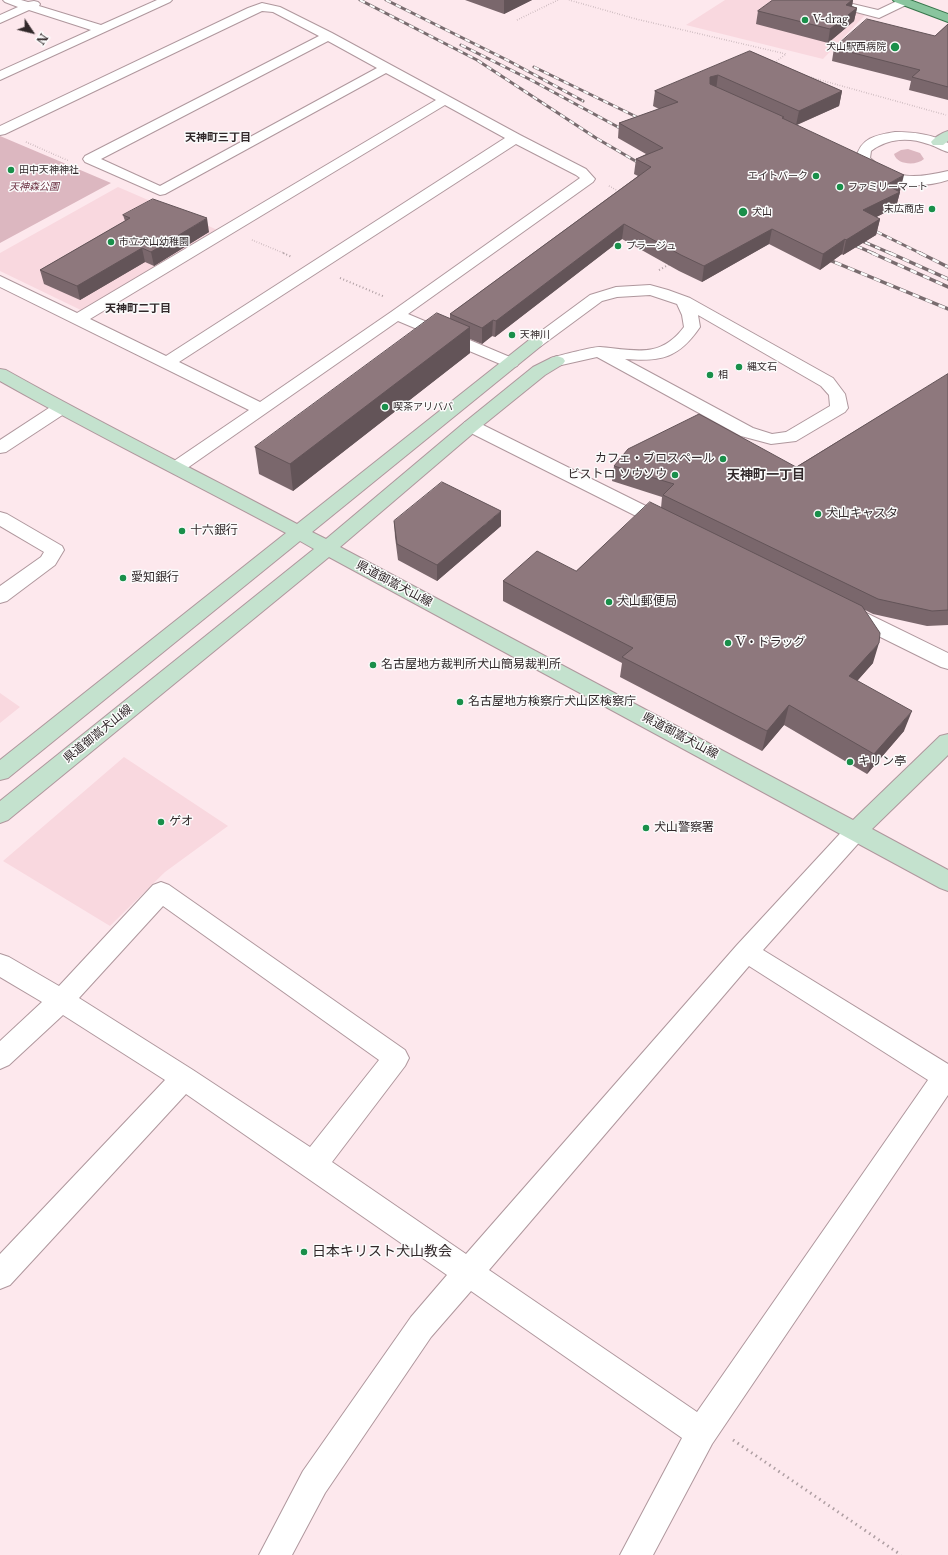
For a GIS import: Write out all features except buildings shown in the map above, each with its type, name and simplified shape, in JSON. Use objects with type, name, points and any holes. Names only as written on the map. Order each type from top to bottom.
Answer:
[{"type":"main road","points":[[902,1],[948,18]]},
{"type":"main road","points":[[0,772],[535,343]]},
{"type":"main road","points":[[327,548],[471,426],[539,371],[557,361]]},
{"type":"main road","name":"県道御嵩犬山線","points":[[0,374],[62,408],[177,467],[948,881]]},
{"type":"main road","name":"県道御嵩犬山線","points":[[0,814],[327,548]]},
{"type":"main road","points":[[856,831],[948,742]]},
{"type":"street","points":[[9,0],[100,29]]},
{"type":"street","points":[[0,19],[44,0]]},
{"type":"street","points":[[0,76],[166,0]]},
{"type":"street","points":[[822,0],[879,14],[902,1]]},
{"type":"street","points":[[0,131],[262,7],[276,10],[328,36],[515,138],[581,172],[588,179],[402,311],[177,467]]},
{"type":"street","points":[[328,36],[90,159],[160,191],[386,68]]},
{"type":"street","points":[[78,319],[445,100]]},
{"type":"street","points":[[945,142],[918,137],[896,136],[878,140],[866,149],[863,159],[876,170],[896,178],[920,181],[938,179],[948,175]]},
{"type":"street","points":[[167,363],[515,138]]},
{"type":"street","points":[[849,152],[864,155]]},
{"type":"street","points":[[0,281],[261,409]]},
{"type":"street","points":[[535,343],[596,298],[616,292],[650,290],[684,301],[827,382],[837,394],[839,408],[790,437],[772,439],[747,432],[599,352]]},
{"type":"street","points":[[557,361],[599,352],[649,356],[672,350],[686,337],[692,327],[690,314],[684,301]]},
{"type":"street","points":[[402,311],[511,363]]},
{"type":"street","points":[[0,448],[62,408]]},
{"type":"street","points":[[471,426],[685,532]]},
{"type":"street","points":[[0,518],[55,550],[48,561],[0,596]]},
{"type":"street","points":[[834,606],[948,662]]},
{"type":"street","points":[[275,1555],[314,1482],[421,1327],[746,952],[856,831]]},
{"type":"street","points":[[0,1057],[62,1000],[161,892],[396,1058],[313,1165]]},
{"type":"street","points":[[636,1555],[705,1428],[947,1077],[746,952]]},
{"type":"street","points":[[0,964],[62,1000],[184,1078],[468,1272],[705,1428]]},
{"type":"street","points":[[0,1275],[184,1078]]},
{"type":"path","points":[[517,20],[558,0]]},
{"type":"path","points":[[569,0],[636,19],[786,54],[771,66]]},
{"type":"path","points":[[800,74],[948,115]]},
{"type":"path","points":[[21,140],[71,162]]},
{"type":"path","points":[[588,179],[596,179],[622,193]]},
{"type":"path","points":[[228,230],[315,267],[402,311]]},
{"type":"path","points":[[654,272],[671,264]]},
{"type":"path","points":[[705,1428],[901,1555]]},
{"type":"shaded area","name":"V-drag","points":[[725,0],[806,0],[865,15],[823,59],[686,25]]},
{"type":"shaded area","name":"市立犬山幼稚園","points":[[118,187],[220,231],[87,313],[0,271],[0,253]]},
{"type":"shaded area","points":[[0,693],[20,707],[0,723]]},
{"type":"shaded area","name":"ゲオ","points":[[124,757],[228,826],[165,872],[110,926],[3,861]]},
{"type":"green space","name":"天神森公園","points":[[0,136],[111,183],[0,243]]},
{"type":"green space","points":[[908,149],[920,153],[924,159],[916,163],[907,163],[896,158],[894,154],[901,150]]},
{"type":"railway","points":[[360,0],[477,60],[596,138],[644,166]]},
{"type":"railway","points":[[386,0],[509,61],[583,101]]},
{"type":"railway","points":[[461,45],[533,81],[629,133]]},
{"type":"railway","points":[[534,67],[647,122]]},
{"type":"railway","points":[[867,227],[922,254]]},
{"type":"railway","points":[[855,238],[892,254]]},
{"type":"railway","points":[[847,242],[875,254]]},
{"type":"railway","points":[[872,253],[948,287]]},
{"type":"railway","points":[[890,253],[948,279]]},
{"type":"railway","points":[[922,254],[948,267]]},
{"type":"railway","points":[[822,257],[948,309]]},
{"type":"place","name":"V-drag","points":[[805,20]]},
{"type":"place","name":"犬山駅西病院","points":[[895,47]]},
{"type":"place","name":"田中天神神社","points":[[11,170]]},
{"type":"place","name":"エイトパーク","points":[[816,176]]},
{"type":"place","name":"ファミリーマート","points":[[840,187]]},
{"type":"place","name":"末広商店","points":[[932,209]]},
{"type":"place","name":"犬山","points":[[743,212]]},
{"type":"place","name":"市立犬山幼稚園","points":[[111,242]]},
{"type":"place","name":"プラージュ","points":[[618,246]]},
{"type":"place","name":"天神川","points":[[512,335]]},
{"type":"place","name":"縄文石","points":[[739,367]]},
{"type":"place","name":"相","points":[[710,375]]},
{"type":"place","name":"喫茶アリババ","points":[[385,407]]},
{"type":"place","name":"カフェ・ブロスペール","points":[[723,459]]},
{"type":"place","name":"ビストロ ソウソウ","points":[[675,475]]},
{"type":"place","name":"犬山キャスタ","points":[[818,514]]},
{"type":"place","name":"十六銀行","points":[[182,531]]},
{"type":"place","name":"愛知銀行","points":[[123,578]]},
{"type":"place","name":"犬山郵便局","points":[[609,602]]},
{"type":"place","name":"V・ドラッグ","points":[[728,643]]},
{"type":"place","name":"名古屋地方裁判所犬山簡易裁判所","points":[[373,665]]},
{"type":"place","name":"名古屋地方検察庁犬山区検察庁","points":[[460,702]]},
{"type":"place","name":"キリン亭","points":[[850,762]]},
{"type":"place","name":"ゲオ","points":[[161,822]]},
{"type":"place","name":"犬山警察署","points":[[646,828]]},
{"type":"place","name":"日本キリスト犬山教会","points":[[304,1252]]},
{"type":"district","name":"天神町三丁目","points":[[218,138]]},
{"type":"district","name":"天神町二丁目","points":[[138,309]]},
{"type":"district","name":"天神町一丁目","points":[[766,475]]}]
